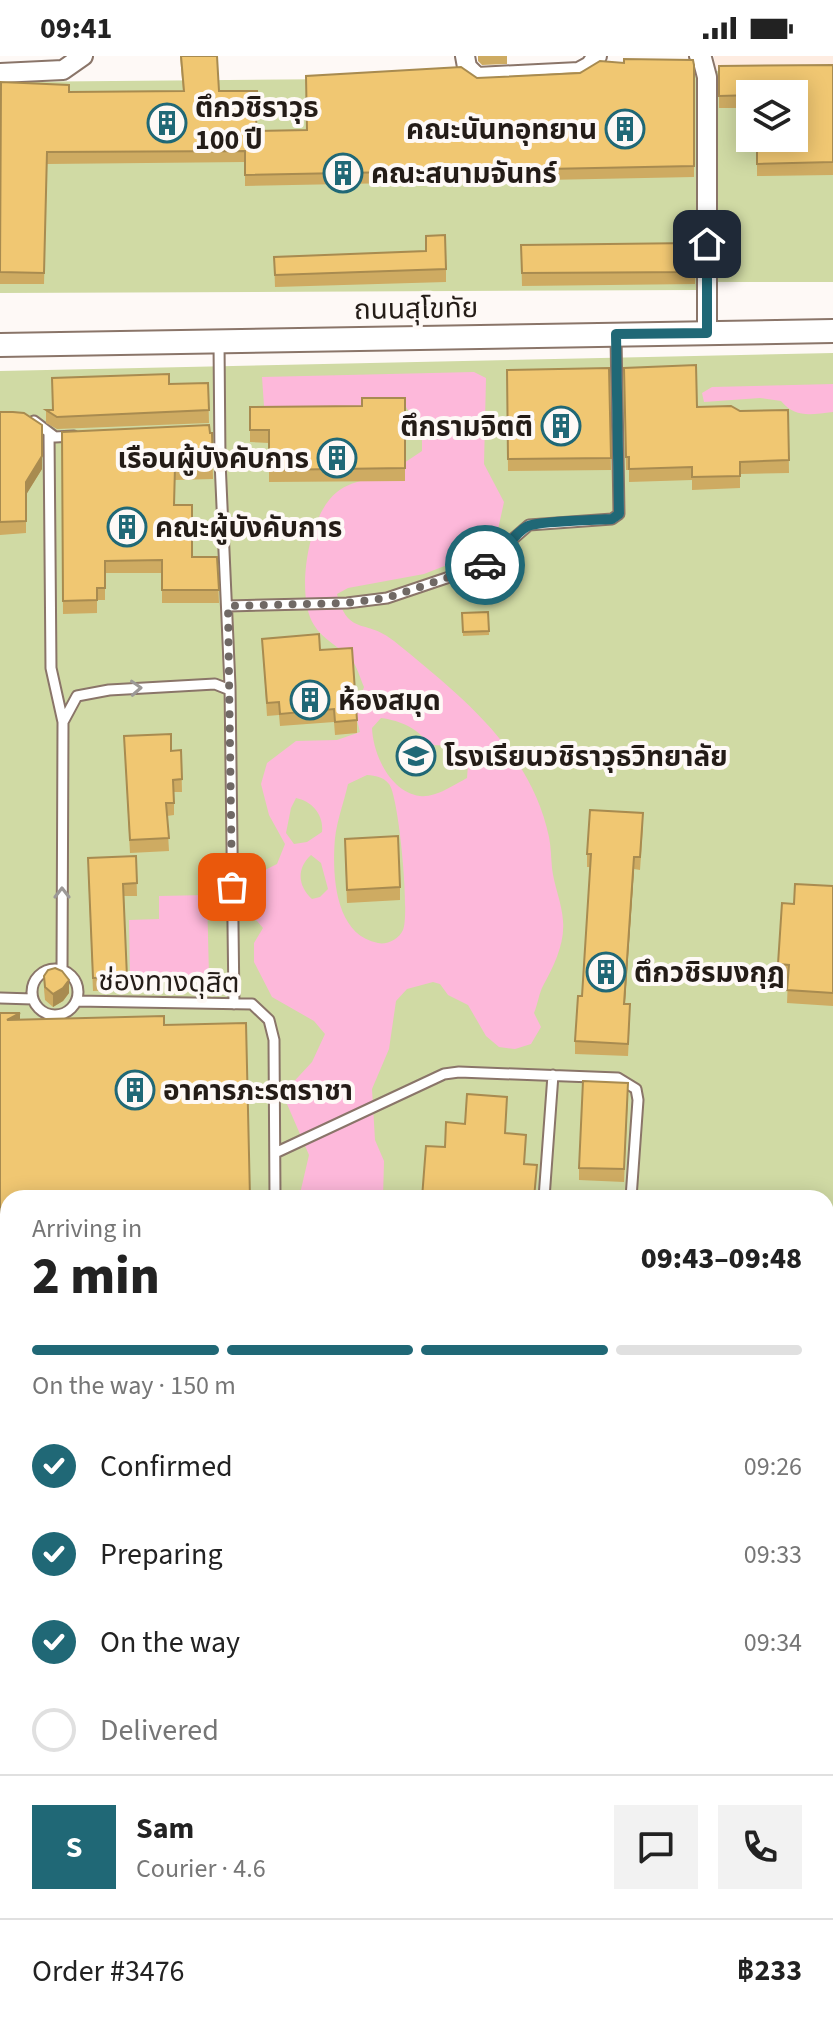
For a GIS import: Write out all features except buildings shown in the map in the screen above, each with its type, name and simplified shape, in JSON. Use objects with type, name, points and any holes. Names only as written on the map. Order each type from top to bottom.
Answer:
[{"type":"street","points":[[0,73],[63,70],[83,56]]},
{"type":"street","points":[[465,56],[467,67],[477,77],[579,72],[590,66],[597,56]]},
{"type":"street","points":[[706,57],[707,333]]},
{"type":"street","name":"ถนนสุโขทัย","points":[[0,345],[833,331]]},
{"type":"lane","points":[[228,606],[347,603],[387,598],[494,562],[507,544],[529,525],[612,519],[619,514],[616,334]]},
{"type":"lane","points":[[219,342],[230,690],[234,1004]]},
{"type":"lane","points":[[24,416],[55,437],[85,435]]},
{"type":"lane","points":[[205,430],[220,430]]},
{"type":"lane","points":[[49,434],[51,668],[63,722],[62,971]]},
{"type":"lane","points":[[63,722],[77,696],[109,690],[215,684],[230,690]]},
{"type":"lane","points":[[54,969],[69,974],[77,986],[76,1001],[66,1012],[52,1015],[39,1009],[33,999],[32,988],[40,975],[54,969]]},
{"type":"lane","points":[[0,998],[33,999]]},
{"type":"lane","name":"ช่องทางดุสิต","points":[[76,1001],[252,1004],[269,1020],[274,1040],[275,1190]]},
{"type":"lane","points":[[275,1153],[444,1074],[618,1078],[636,1089],[638,1100],[632,1190]]},
{"type":"lane","points":[[545,1190],[553,1075]]},
{"type":"shaded area","points":[[714,56],[833,56],[833,68],[715,71]]},
{"type":"shaded area","points":[[474,372],[486,378],[484,464],[504,502],[497,534],[478,553],[424,574],[348,588],[337,594],[341,607],[352,622],[384,634],[419,661],[467,703],[509,751],[540,806],[549,837],[562,914],[562,938],[534,1013],[541,1027],[531,1044],[515,1049],[499,1047],[486,1036],[468,1005],[448,995],[440,984],[433,982],[407,989],[396,1001],[389,1049],[372,1089],[375,1140],[384,1161],[383,1190],[301,1190],[309,1155],[284,1097],[287,1089],[312,1062],[325,1034],[314,1021],[272,997],[254,962],[254,943],[263,928],[248,916],[252,882],[261,872],[277,864],[285,844],[269,815],[261,784],[267,763],[296,741],[337,740],[360,732],[355,712],[364,687],[357,669],[351,659],[317,630],[308,612],[305,576],[318,518],[327,503],[344,487],[402,474],[404,463],[422,451],[422,432],[406,407],[264,406],[262,377]],"holes":[[[381,718],[402,723],[430,745],[457,746],[468,765],[467,778],[432,795],[420,796],[400,787],[385,770],[376,749],[372,728]],[[367,775],[386,781],[393,793],[402,856],[405,920],[403,930],[396,939],[385,943],[363,938],[352,928],[339,901],[334,868],[337,824],[348,784]],[[296,798],[312,806],[319,815],[322,832],[307,842],[294,844],[286,833]],[[311,855],[321,863],[328,889],[320,897],[312,899],[304,889],[301,877],[303,866]]]},
{"type":"shaded area","points":[[833,384],[833,412],[811,414],[792,411],[781,401],[760,398],[704,402],[702,393],[712,387]]},
{"type":"shaded area","points":[[207,895],[209,976],[130,979],[129,920],[159,919],[159,896]]},
{"type":"green space","points":[[642,60],[694,71],[701,76],[700,285],[697,290],[0,293],[0,82],[461,78]]},
{"type":"green space","points":[[833,68],[833,282],[717,282],[715,71]]},
{"type":"green space","name":"โรงเรียนวชิราวุธวิทยาลัย","points":[[833,353],[833,1190],[16,1190],[0,1142],[0,371]]},
{"type":"way so far","points":[[232,887],[228,606],[347,603],[387,598],[485,565]]},
{"type":"place","name":"ตึกวชิราวุธ 100 ปี","points":[[167,123]]},
{"type":"place","name":"คณะนันทอุทยาน","points":[[625,129]]},
{"type":"place","name":"คณะสนามจันทร์","points":[[343,173]]},
{"type":"place","name":"ตึกรามจิตติ","points":[[561,426]]},
{"type":"place","name":"เรือนผู้บังคับการ","points":[[337,458]]},
{"type":"place","name":"คณะผู้บังคับการ","points":[[127,527]]},
{"type":"place","name":"ห้องสมุด","points":[[310,700]]},
{"type":"place","name":"โรงเรียนวชิราวุธวิทยาลัย","points":[[416,756]]},
{"type":"place","name":"ตึกวชิรมงกุฎ","points":[[606,972]]},
{"type":"place","name":"อาคารภะรตราชา","points":[[135,1090]]},
{"type":"route","points":[[485,565],[494,562],[507,544],[529,525],[612,519],[619,514],[616,334],[707,333],[707,244]]}]
